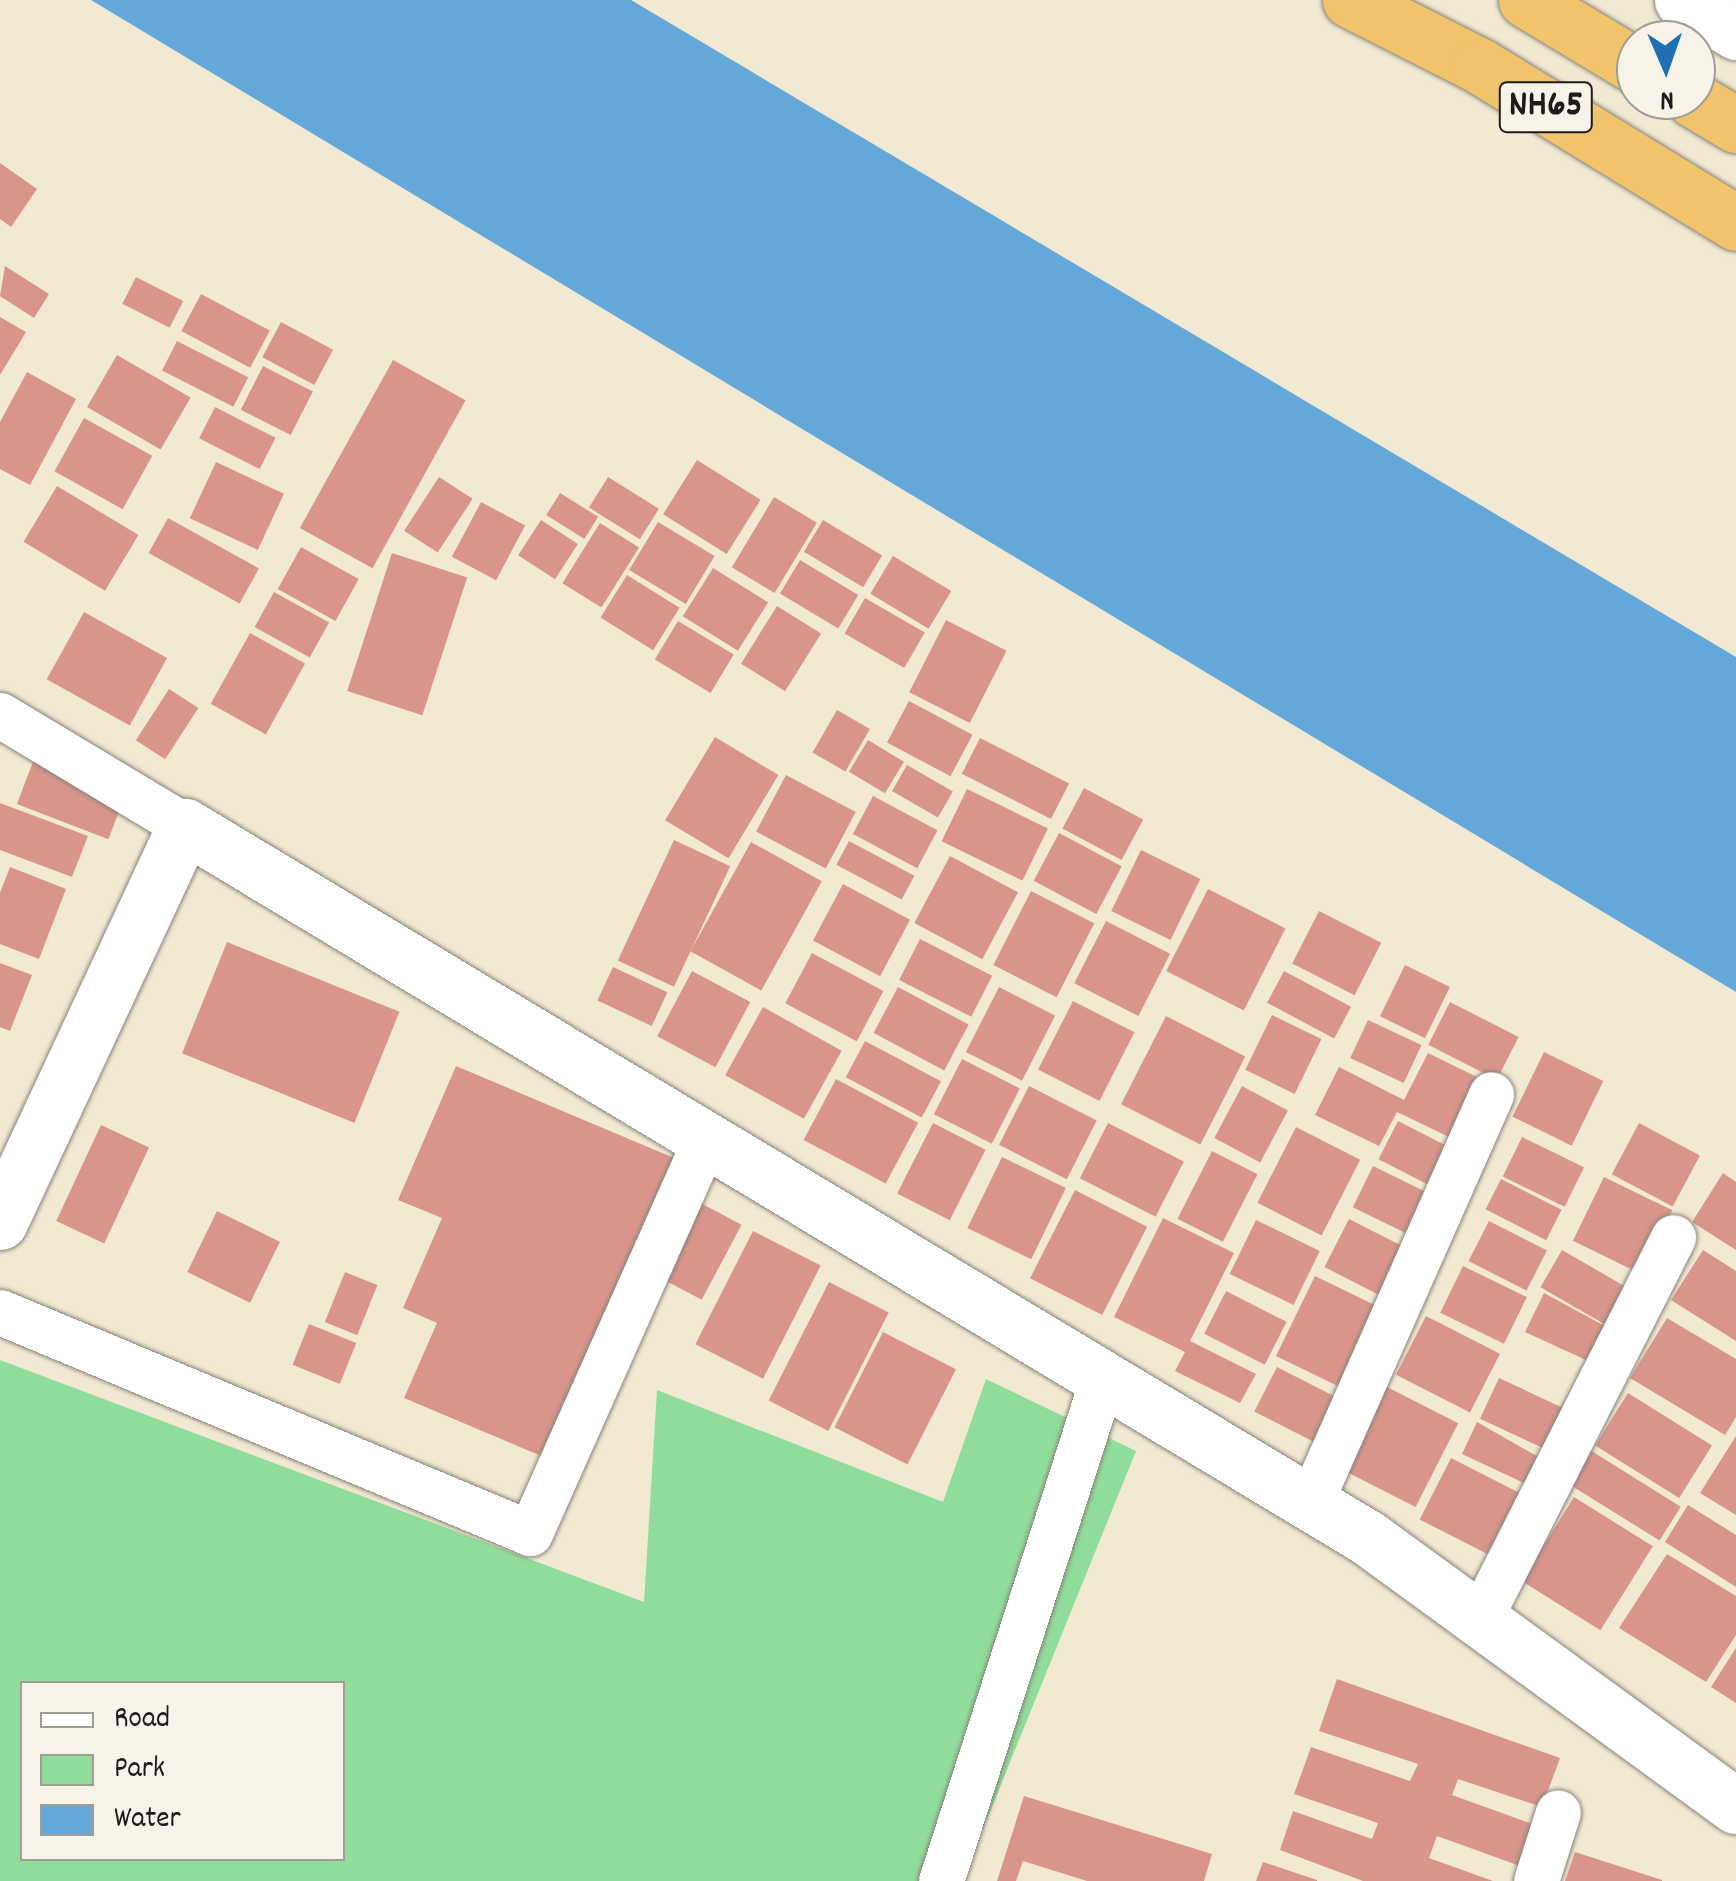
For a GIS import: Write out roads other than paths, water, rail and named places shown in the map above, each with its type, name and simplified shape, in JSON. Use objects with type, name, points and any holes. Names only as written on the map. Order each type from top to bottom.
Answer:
[{"type":"highway","name":"NH65","points":[[1350,0],[1480,66],[1736,223]]},
{"type":"highway","name":"NH65","points":[[1526,0],[1616,54]]},
{"type":"street","points":[[1682,0],[1736,32]]},
{"type":"street","points":[[0,715],[1310,1502],[1480,1618],[1736,1806]]},
{"type":"street","points":[[0,1222],[15,1150],[184,826]]},
{"type":"street","points":[[1310,1502],[1492,1094]]},
{"type":"street","points":[[0,1312],[530,1532],[706,1138]]},
{"type":"street","points":[[1480,1618],[1673,1237]]},
{"type":"street","points":[[941,1881],[1103,1377]]},
{"type":"street","points":[[1536,1881],[1558,1812]]},
{"type":"water","points":[[91,0],[631,0],[1736,657],[1736,992]]}]
